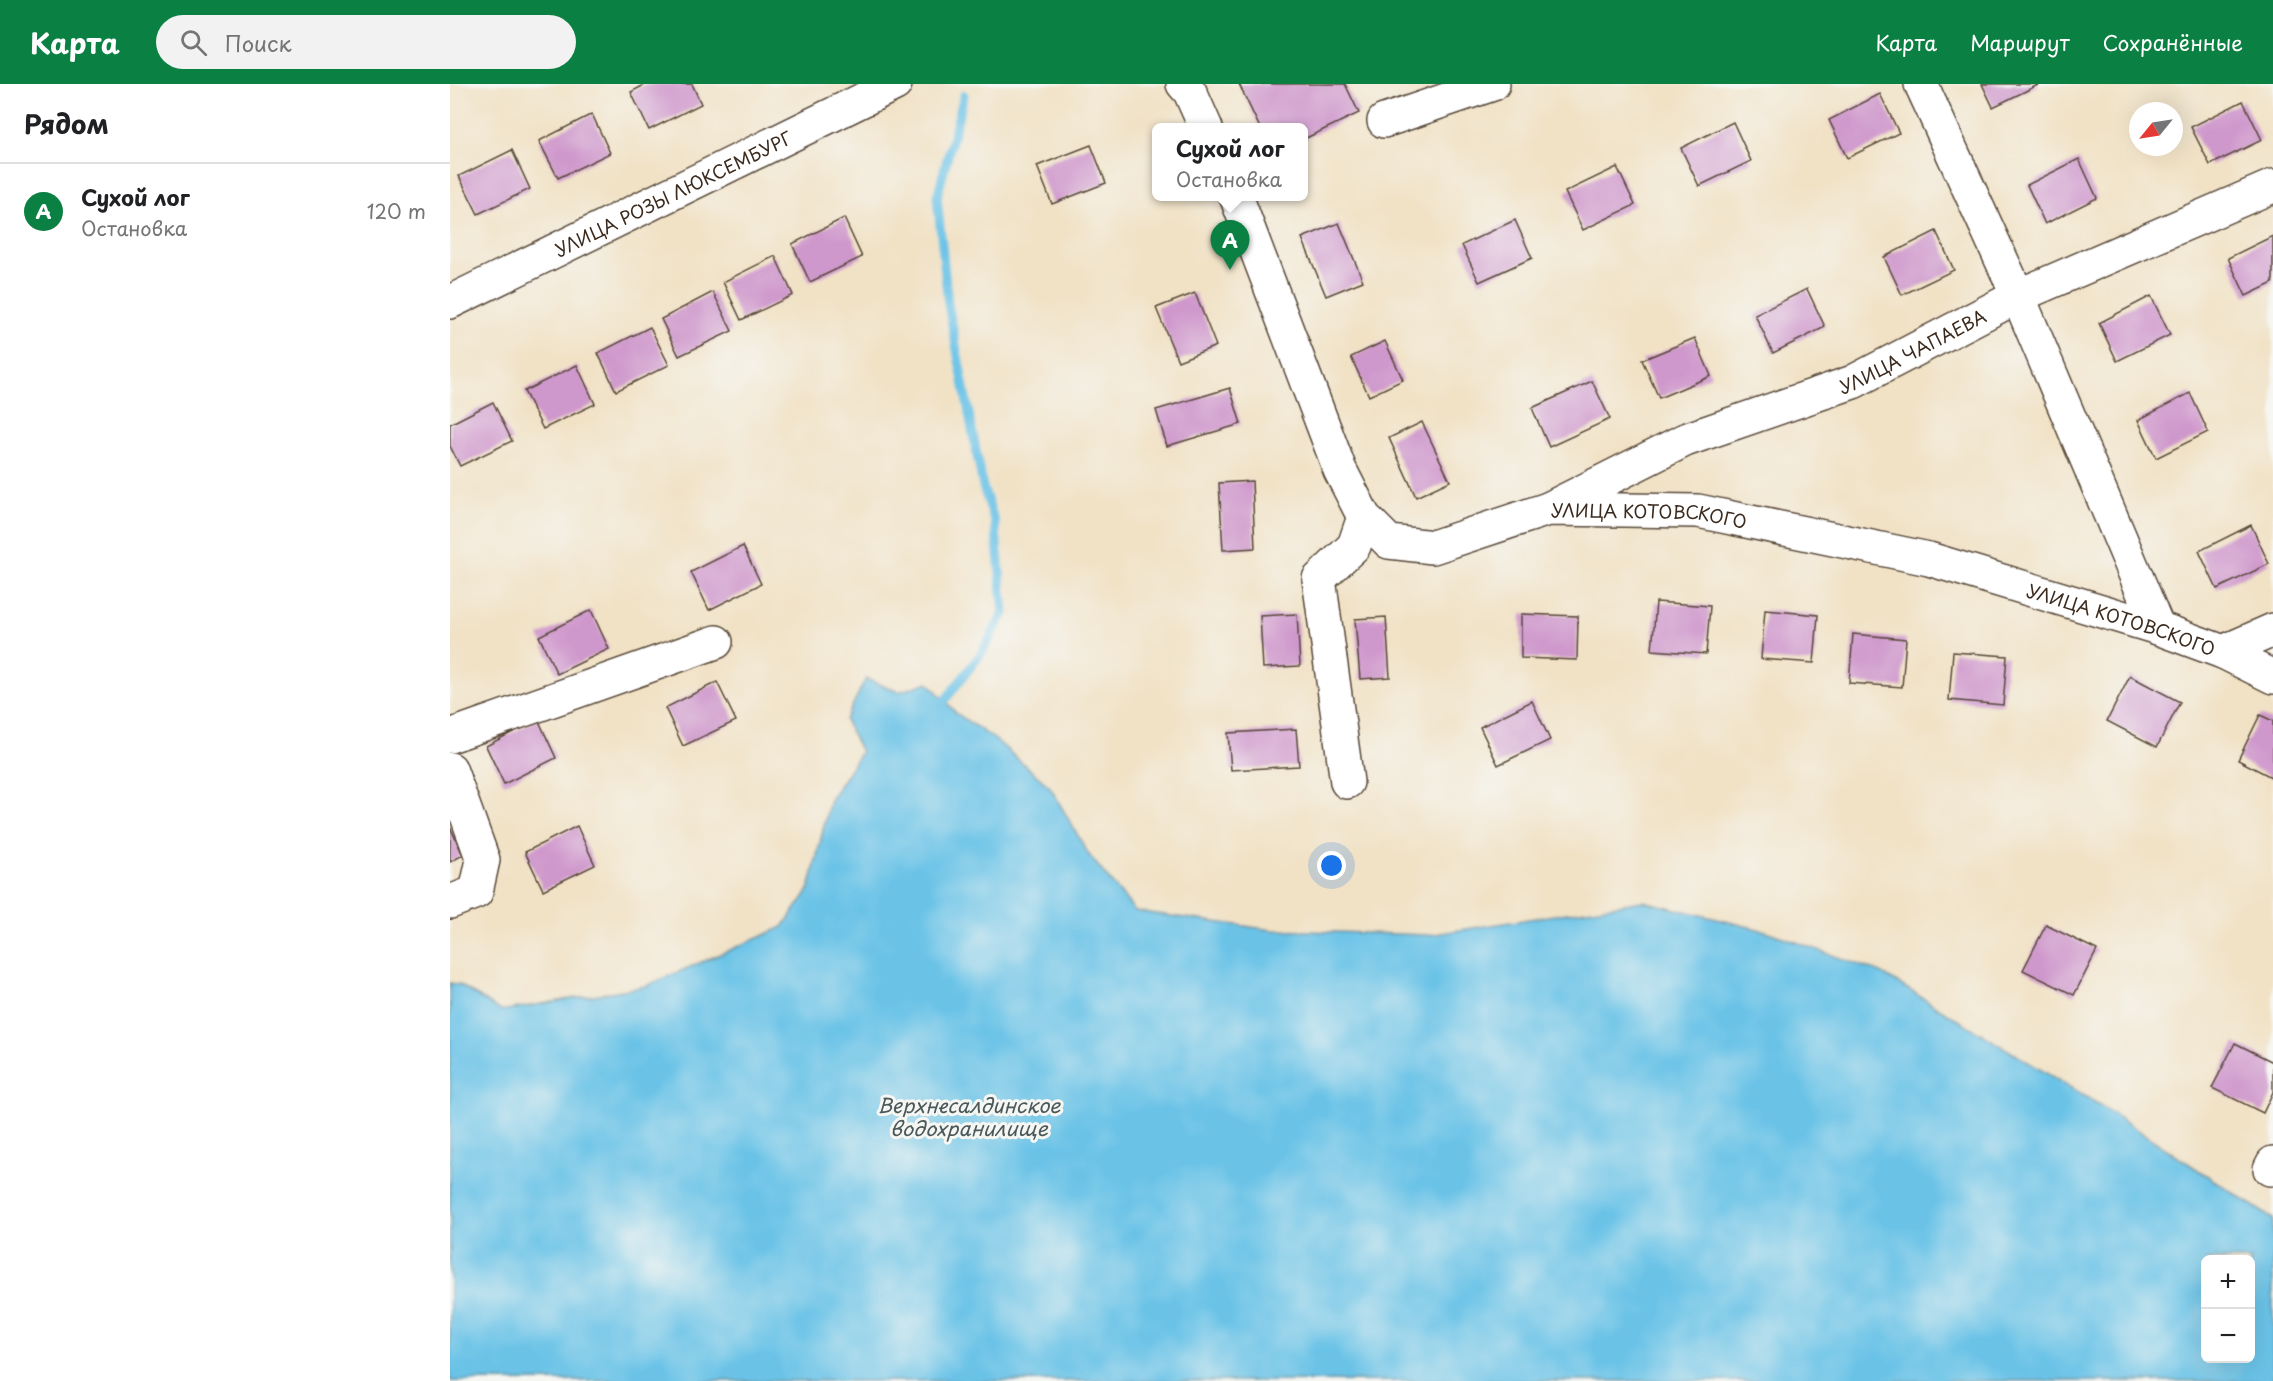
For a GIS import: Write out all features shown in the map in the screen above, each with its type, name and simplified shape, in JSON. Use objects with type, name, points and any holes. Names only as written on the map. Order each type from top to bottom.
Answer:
[{"type":"street","name":"УЛИЦА РОЗЫ ЛЮКСЕМБУРГ","points":[[450,302],[895,84]]},
{"type":"street","points":[[1183,84],[1190,92],[1204,123]]},
{"type":"street","points":[[1384,121],[1493,84]]},
{"type":"street","points":[[1921,84],[2018,296],[2158,628]]},
{"type":"street","name":"УЛИЦА ЧАПАЕВА","points":[[1548,509],[1685,440],[1853,382],[2018,296],[2273,186]]},
{"type":"street","name":"УЛИЦА КОТОВСКОГО","points":[[1238,201],[1340,470],[1364,517],[1389,542],[1433,547],[1548,509],[1698,511],[1929,559],[2158,628],[2223,652],[2273,677]]},
{"type":"street","points":[[1347,782],[1319,579],[1354,546],[1364,517]]},
{"type":"street","points":[[2223,652],[2273,630]]},
{"type":"street","points":[[450,736],[716,642]]},
{"type":"street","points":[[450,769],[483,860],[476,892],[450,902]]},
{"type":"water","name":"Верхнесалдинское водохранилище","points":[[866,679],[899,692],[928,682],[956,713],[997,741],[1050,787],[1089,855],[1135,911],[1273,930],[1429,935],[1643,901],[1766,931],[1881,973],[2101,1106],[2273,1219],[2273,1381],[450,1381],[450,983],[460,985],[501,1011],[646,986],[783,927],[809,890],[830,800],[861,752],[845,720]]},
{"type":"building","points":[[646,84],[692,84],[701,104],[649,130],[631,92]]},
{"type":"building","points":[[1239,84],[1345,84],[1359,113],[1308,137],[1308,123],[1258,123]]},
{"type":"building","points":[[1982,84],[2040,84],[1993,107]]},
{"type":"building","points":[[1880,94],[1899,133],[1847,158],[1829,120]]},
{"type":"building","points":[[2243,101],[2262,140],[2210,165],[2191,127]]},
{"type":"building","points":[[592,114],[610,153],[558,178],[539,141]]},
{"type":"building","points":[[1733,122],[1751,161],[1699,186],[1681,148]]},
{"type":"building","points":[[1091,145],[1106,183],[1052,204],[1037,166]]},
{"type":"building","points":[[512,150],[530,189],[478,214],[459,176]]},
{"type":"building","points":[[2079,159],[2097,198],[2045,224],[2027,185]]},
{"type":"building","points":[[1617,167],[1635,205],[1583,230],[1565,192]]},
{"type":"building","points":[[844,218],[862,257],[810,282],[792,244]]},
{"type":"building","points":[[1515,220],[1532,258],[1479,282],[1462,245]]},
{"type":"building","points":[[1339,223],[1363,281],[1326,296],[1302,238]]},
{"type":"building","points":[[1936,231],[1954,270],[1902,295],[1884,257]]},
{"type":"building","points":[[2273,236],[2273,283],[2246,296],[2228,258]]},
{"type":"building","points":[[775,256],[793,295],[741,320],[723,282]]},
{"type":"building","points":[[1807,289],[1825,327],[1773,353],[1755,315]]},
{"type":"building","points":[[713,292],[732,331],[679,356],[661,319]]},
{"type":"building","points":[[1195,293],[1216,346],[1178,361],[1156,308]]},
{"type":"building","points":[[2151,296],[2170,335],[2117,361],[2099,323]]},
{"type":"building","points":[[650,327],[669,365],[616,391],[598,353]]},
{"type":"building","points":[[1695,338],[1711,376],[1659,398],[1642,360]]},
{"type":"building","points":[[1385,341],[1403,380],[1369,396],[1351,357]]},
{"type":"building","points":[[577,365],[595,404],[543,429],[524,391]]},
{"type":"building","points":[[1592,381],[1610,419],[1549,447],[1532,408]]},
{"type":"building","points":[[1230,388],[1241,424],[1167,446],[1156,410]]},
{"type":"building","points":[[2190,393],[2208,432],[2156,458],[2138,420]]},
{"type":"building","points":[[493,402],[512,441],[460,466],[450,446],[450,424]]},
{"type":"building","points":[[1422,422],[1450,481],[1416,497],[1389,438]]},
{"type":"building","points":[[1252,481],[1255,548],[1223,550],[1219,483]]},
{"type":"building","points":[[2251,525],[2269,564],[2217,589],[2199,551]]},
{"type":"building","points":[[743,546],[761,584],[709,610],[691,572]]},
{"type":"building","points":[[1656,602],[1710,606],[1706,654],[1652,650]]},
{"type":"building","points":[[591,610],[609,649],[557,674],[539,636]]},
{"type":"building","points":[[1765,610],[1818,615],[1814,663],[1761,659]]},
{"type":"building","points":[[1297,614],[1300,666],[1263,668],[1260,616]]},
{"type":"building","points":[[1521,614],[1578,616],[1577,660],[1521,658]]},
{"type":"building","points":[[1386,617],[1390,677],[1360,679],[1355,619]]},
{"type":"building","points":[[1853,634],[1906,639],[1902,687],[1849,683]]},
{"type":"building","points":[[1953,652],[2007,656],[2003,705],[1949,700]]},
{"type":"building","points":[[2130,676],[2180,702],[2157,747],[2107,721]]},
{"type":"building","points":[[717,682],[736,721],[683,746],[665,708]]},
{"type":"building","points":[[1532,701],[1550,740],[1498,765],[1480,727]]},
{"type":"building","points":[[2260,715],[2273,721],[2273,778],[2238,760]]},
{"type":"building","points":[[538,719],[556,758],[504,784],[486,746]]},
{"type":"building","points":[[1296,729],[1299,766],[1231,770],[1228,733]]},
{"type":"building","points":[[577,826],[595,865],[543,890],[525,852]]},
{"type":"building","points":[[450,827],[463,855],[450,862]]},
{"type":"building","points":[[2046,925],[2097,950],[2074,995],[2023,970]]},
{"type":"building","points":[[2235,1043],[2273,1062],[2273,1092],[2263,1113],[2212,1088]]},
{"type":"waterway","points":[[945,700],[981,654],[1004,613],[995,522],[983,487],[948,303],[937,197],[964,95]]},
{"type":"place","name":"Сухой лог","points":[[1230,270]]}]
